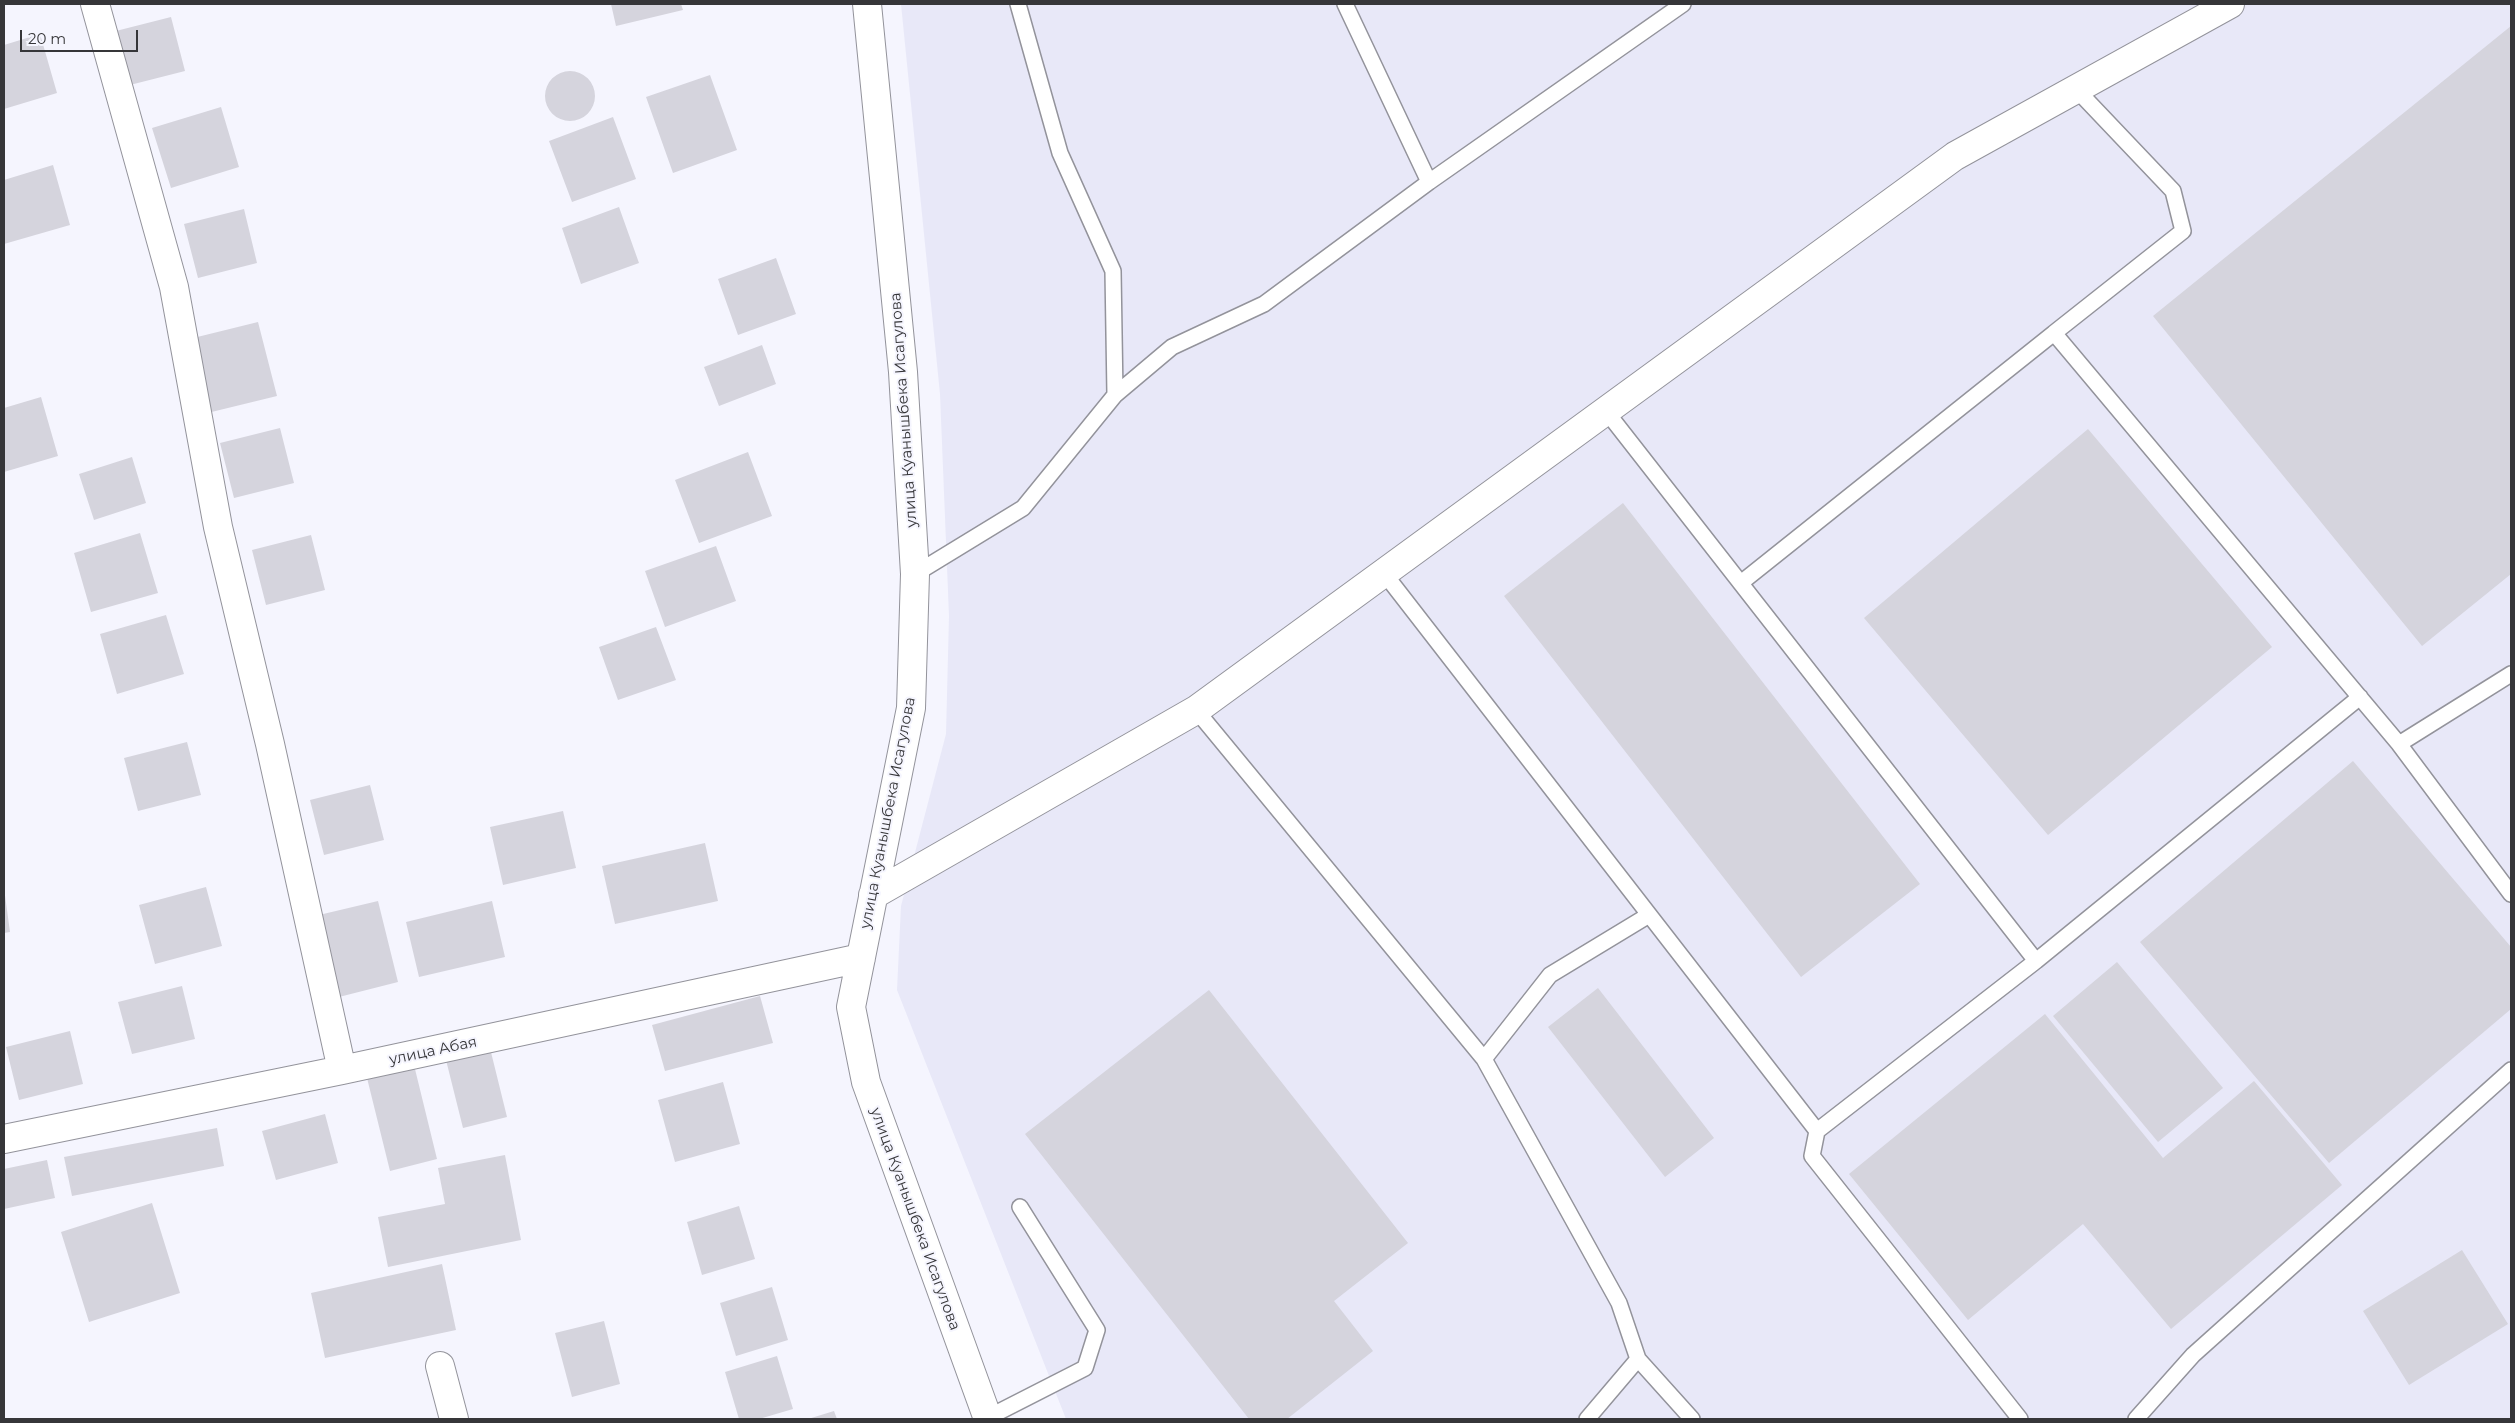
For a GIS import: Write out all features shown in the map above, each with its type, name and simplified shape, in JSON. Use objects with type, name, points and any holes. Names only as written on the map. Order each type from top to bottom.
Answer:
[{"type":"street","points":[[95,4],[174,287],[218,527],[270,744],[342,1070]]},
{"type":"street","name":"улица Куанышбека Исагулова","points":[[867,4],[903,372],[915,574],[911,708],[851,1007],[866,1082],[988,1419]]},
{"type":"street","points":[[873,895],[1196,710],[1955,156],[2230,4]]},
{"type":"street","name":"улица Абая","points":[[4,1139],[342,1070],[860,958]]},
{"type":"street","points":[[440,1366],[454,1419]]},
{"type":"lane","points":[[1018,4],[1060,153],[1113,271],[1115,395]]},
{"type":"lane","points":[[1345,4],[1429,182]]},
{"type":"lane","points":[[915,574],[1023,508],[1115,395],[1172,347],[1264,304],[1429,182],[1684,4]]},
{"type":"lane","points":[[1742,582],[2183,231],[2173,191],[2076,89]]},
{"type":"lane","points":[[2054,333],[2399,744],[2511,894]]},
{"type":"lane","points":[[1606,411],[1742,582],[2036,961]]},
{"type":"lane","points":[[1384,573],[1817,1131]]},
{"type":"lane","points":[[2399,744],[2511,674]]},
{"type":"lane","points":[[2020,1419],[1812,1156],[1817,1131],[2036,961],[2360,697]]},
{"type":"lane","points":[[1196,710],[1484,1060],[1619,1303],[1638,1360],[1692,1419]]},
{"type":"lane","points":[[1484,1060],[1550,975],[1649,915]]},
{"type":"lane","points":[[2136,1419],[2193,1355],[2511,1070]]},
{"type":"lane","points":[[988,1419],[1086,1368],[1097,1330],[1020,1207]]},
{"type":"lane","points":[[1587,1419],[1638,1360]]},
{"type":"shaded area","points":[[901,4],[2511,4],[2511,1419],[1066,1419],[897,990],[901,906],[946,734],[949,616],[940,394]]},
{"type":"building","points":[[611,4],[681,4],[683,10],[616,26]]},
{"type":"building","points":[[171,17],[185,71],[126,86],[112,32]]},
{"type":"building","points":[[2511,26],[2511,574],[2422,646],[2153,316]]},
{"type":"building","points":[[40,34],[57,93],[4,109],[4,45]]},
{"type":"building","points":[[565,71],[575,71],[588,78],[595,91],[595,101],[588,114],[575,121],[565,121],[556,117],[549,110],[545,101],[545,91],[549,82],[556,75]]},
{"type":"building","points":[[710,75],[737,150],[673,173],[646,97]]},
{"type":"building","points":[[221,107],[239,167],[171,188],[152,128]]},
{"type":"building","points":[[613,117],[636,179],[572,202],[549,141]]},
{"type":"building","points":[[53,165],[70,225],[4,244],[4,180]]},
{"type":"building","points":[[619,207],[639,263],[581,284],[562,228]]},
{"type":"building","points":[[244,209],[257,263],[198,278],[184,224]]},
{"type":"building","points":[[776,258],[796,314],[738,335],[718,279]]},
{"type":"building","points":[[258,322],[277,396],[191,417],[173,343]]},
{"type":"building","points":[[762,345],[776,384],[719,406],[704,367]]},
{"type":"building","points":[[41,397],[58,456],[4,472],[4,408]]},
{"type":"building","points":[[280,428],[294,483],[234,498],[220,443]]},
{"type":"building","points":[[2088,429],[2272,647],[2048,835],[1864,618]]},
{"type":"building","points":[[748,452],[772,516],[699,543],[675,480]]},
{"type":"building","points":[[132,457],[146,503],[94,520],[79,474]]},
{"type":"building","points":[[1623,503],[1920,884],[1801,977],[1504,596]]},
{"type":"building","points":[[140,533],[158,593],[91,612],[74,553]]},
{"type":"building","points":[[311,535],[325,590],[266,605],[252,550]]},
{"type":"building","points":[[716,546],[736,601],[665,627],[645,571]]},
{"type":"building","points":[[166,615],[184,674],[117,694],[100,634]]},
{"type":"building","points":[[656,627],[676,680],[618,700],[599,647]]},
{"type":"building","points":[[187,742],[201,795],[138,811],[124,758]]},
{"type":"building","points":[[2353,761],[2511,947],[2511,1009],[2329,1163],[2140,942]]},
{"type":"building","points":[[370,785],[384,840],[324,855],[310,800]]},
{"type":"building","points":[[563,811],[576,868],[503,885],[490,827]]},
{"type":"building","points":[[705,843],[718,901],[615,924],[602,866]]},
{"type":"building","points":[[206,887],[222,946],[155,964],[139,905]]},
{"type":"building","points":[[4,888],[10,932],[4,933]]},
{"type":"building","points":[[378,901],[398,982],[339,997],[319,915]]},
{"type":"building","points":[[492,901],[505,957],[419,977],[406,922]]},
{"type":"building","points":[[2117,962],[2223,1088],[2158,1142],[2053,1016]]},
{"type":"building","points":[[182,986],[195,1039],[132,1054],[118,1002]]},
{"type":"building","points":[[1598,988],[1714,1138],[1665,1177],[1548,1027]]},
{"type":"building","points":[[1209,990],[1408,1243],[1334,1301],[1373,1351],[1287,1419],[1249,1419],[1025,1134]]},
{"type":"building","points":[[760,996],[773,1043],[665,1071],[652,1025]]},
{"type":"building","points":[[2045,1014],[2163,1158],[2254,1081],[2342,1185],[2171,1329],[2083,1224],[1968,1320],[1849,1174]]},
{"type":"building","points":[[70,1031],[83,1084],[19,1100],[6,1047]]},
{"type":"building","points":[[489,1044],[507,1117],[463,1128],[445,1056]]},
{"type":"building","points":[[414,1065],[437,1159],[390,1171],[367,1078]]},
{"type":"building","points":[[723,1082],[740,1144],[675,1162],[658,1100]]},
{"type":"building","points":[[325,1114],[338,1163],[276,1180],[262,1131]]},
{"type":"building","points":[[217,1128],[224,1166],[72,1196],[64,1157]]},
{"type":"building","points":[[505,1155],[521,1240],[388,1267],[378,1217],[445,1204],[438,1168]]},
{"type":"building","points":[[47,1160],[55,1198],[4,1209],[4,1169]]},
{"type":"building","points":[[152,1203],[180,1293],[89,1322],[61,1232]]},
{"type":"building","points":[[739,1206],[755,1259],[702,1275],[687,1222]]},
{"type":"building","points":[[2462,1250],[2508,1324],[2409,1385],[2363,1311]]},
{"type":"building","points":[[442,1264],[456,1330],[325,1358],[311,1293]]},
{"type":"building","points":[[772,1287],[788,1340],[736,1356],[720,1303]]},
{"type":"building","points":[[604,1321],[620,1384],[572,1397],[555,1333]]},
{"type":"building","points":[[777,1356],[793,1409],[759,1419],[739,1419],[725,1372]]},
{"type":"building","points":[[834,1411],[837,1419],[808,1419]]}]
